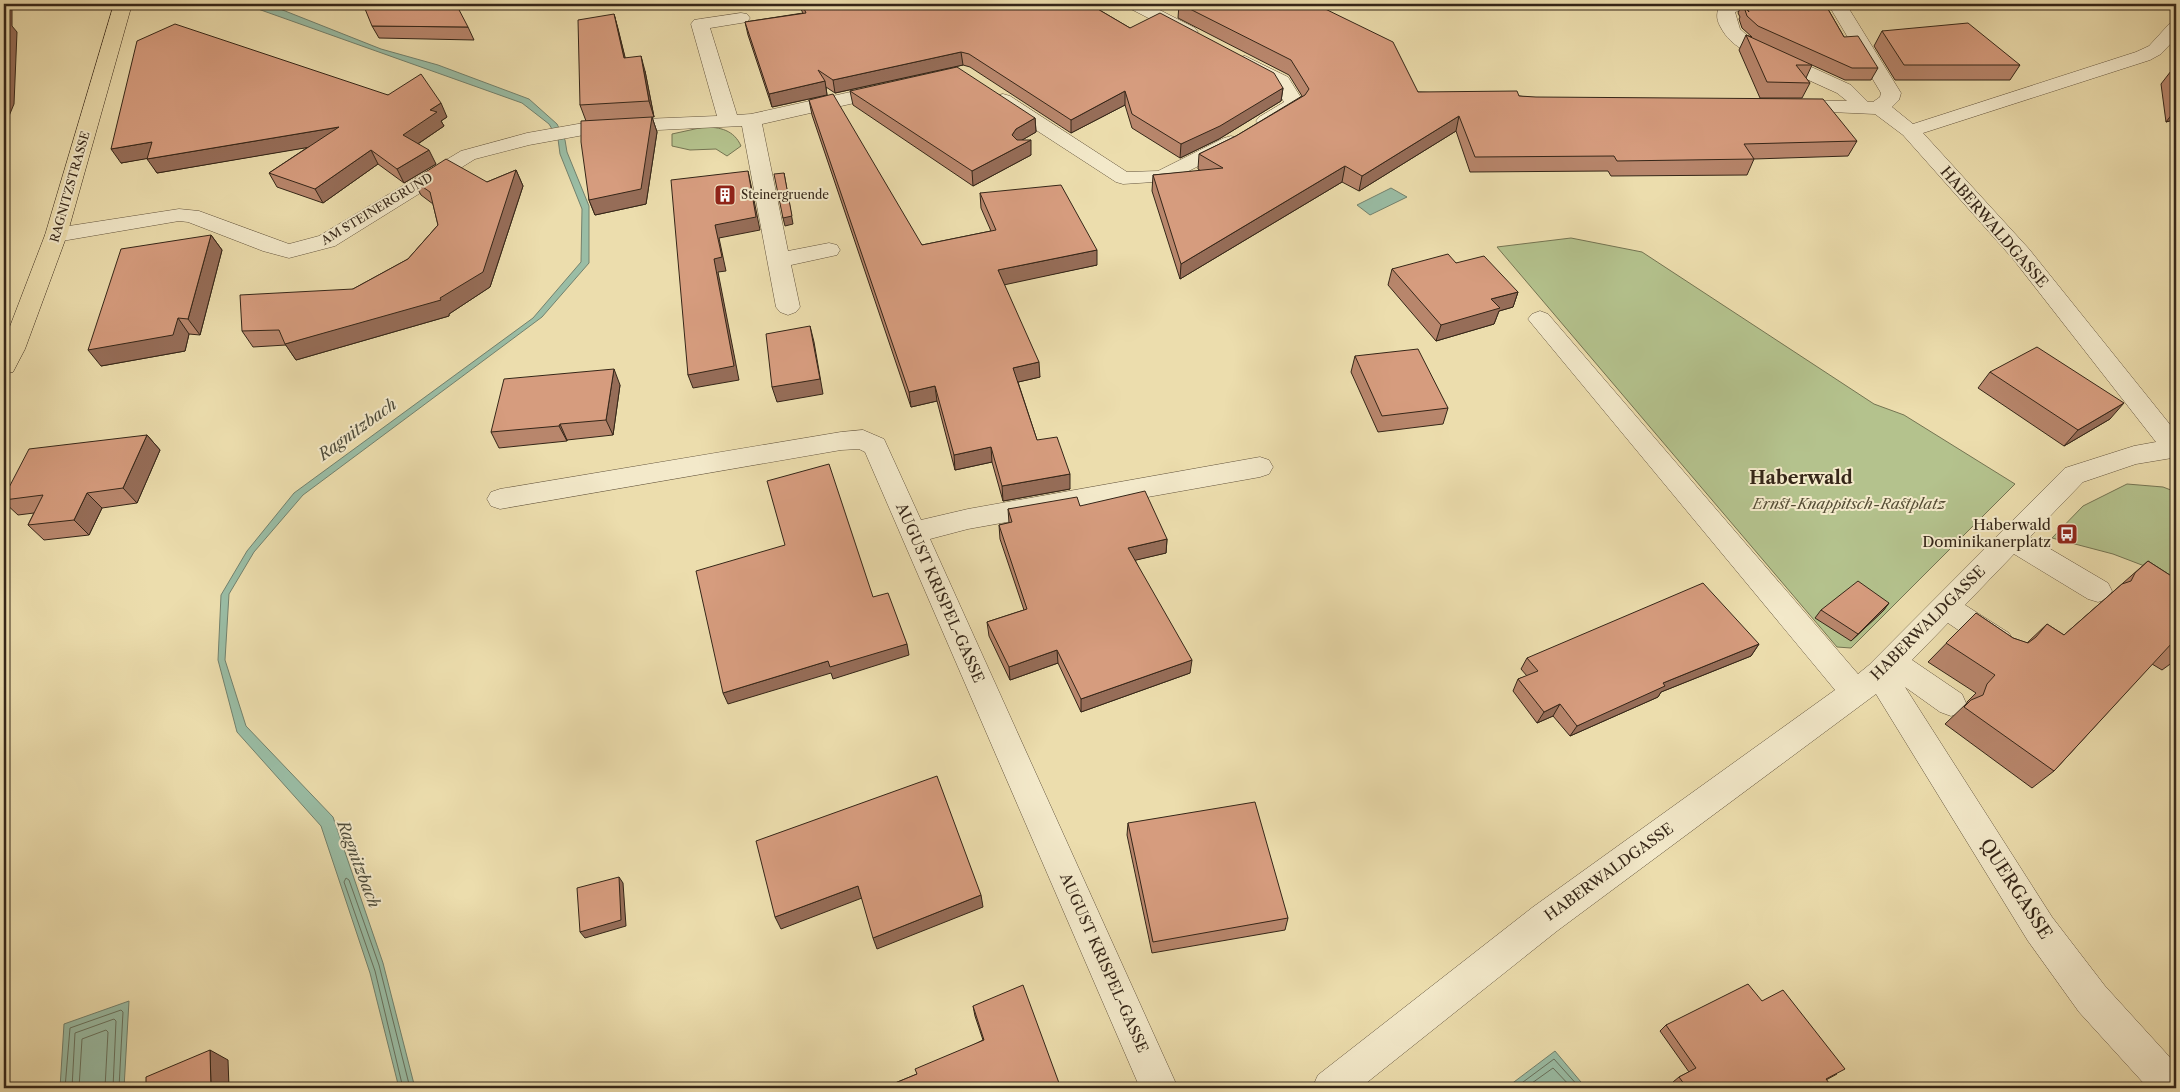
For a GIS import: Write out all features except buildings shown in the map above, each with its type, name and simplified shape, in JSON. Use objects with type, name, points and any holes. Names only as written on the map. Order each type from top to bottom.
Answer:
[{"type":"main road","name":"RAGNITZSTRASSE","points":[[4,366],[13,349],[56,235],[123,4]]},
{"type":"street","points":[[1136,4],[1204,40]]},
{"type":"street","name":"HABERWALDGASSE","points":[[1744,4],[1727,8],[1725,12],[1727,23],[1732,32],[1741,41],[1844,89],[1869,107],[1886,111],[1910,131],[2021,254],[2176,449]]},
{"type":"street","points":[[1774,106],[1869,107],[1889,100],[1891,93],[1837,4]]},
{"type":"street","points":[[729,122],[700,24],[741,18]]},
{"type":"street","points":[[1910,131],[2143,56],[2155,50],[2176,27]]},
{"type":"street","points":[[987,89],[1123,178],[1162,177],[1248,132],[1295,104],[1281,81],[1230,54]]},
{"type":"street","name":"AM STEINERGRUND","points":[[56,235],[180,215],[191,216],[289,251],[327,241],[468,155],[527,139],[595,127],[751,120],[905,86]]},
{"type":"street","points":[[751,120],[788,307]]},
{"type":"street","points":[[1032,145],[1053,132]]},
{"type":"street","points":[[779,260],[829,250]]},
{"type":"street","points":[[1540,319],[1876,676],[1951,703]]},
{"type":"street","name":"AUGUST KRISPEL-GASSE","points":[[500,499],[841,441],[863,439],[875,446],[1159,1088]]},
{"type":"street","name":"HABERWALDGASSE","points":[[1331,1088],[1544,919],[1876,676],[2074,475],[2134,454],[2176,449]]},
{"type":"street","points":[[913,534],[932,527],[968,519],[1260,467]]},
{"type":"street","points":[[2012,539],[2098,591]]},
{"type":"street","points":[[1946,607],[2005,646]]},
{"type":"street","name":"QUERGASSE","points":[[1876,676],[2040,929],[2092,999],[2173,1088]]},
{"type":"green space","points":[[704,127],[726,130],[735,136],[741,146],[727,156],[716,149],[690,150],[672,146],[672,134]]},
{"type":"green space","name":"Ernst-Knappitsch-Rastplatz","points":[[1571,238],[1642,252],[1874,404],[1904,415],[2015,484],[1851,648],[1837,647],[1497,247]]},
{"type":"green space","points":[[2127,484],[2163,487],[2176,492],[2176,578],[2113,554],[2052,538],[2083,506]]},
{"type":"water","name":"Ragnitzbach","points":[[244,4],[263,4],[275,7],[381,49],[438,65],[529,99],[557,124],[565,140],[567,152],[589,206],[589,263],[542,317],[303,495],[254,552],[229,594],[225,660],[246,726],[333,817],[383,963],[415,1088],[399,1088],[370,973],[321,826],[237,732],[218,660],[221,595],[247,551],[294,493],[533,318],[581,262],[582,209],[560,154],[558,139],[549,124],[522,103]]},
{"type":"water","points":[[1391,188],[1407,197],[1370,215],[1357,205]]},
{"type":"water","points":[[129,1001],[124,1088],[60,1088],[64,1024]]},
{"type":"water","points":[[1555,1051],[1586,1088],[1506,1088]]},
{"type":"place","name":"Steinergruende","points":[[725,195]]},
{"type":"place","name":"Haberwald Dominikanerplatz","points":[[2067,534]]},
{"type":"district","name":"Haberwald","points":[[1801,478]]}]
